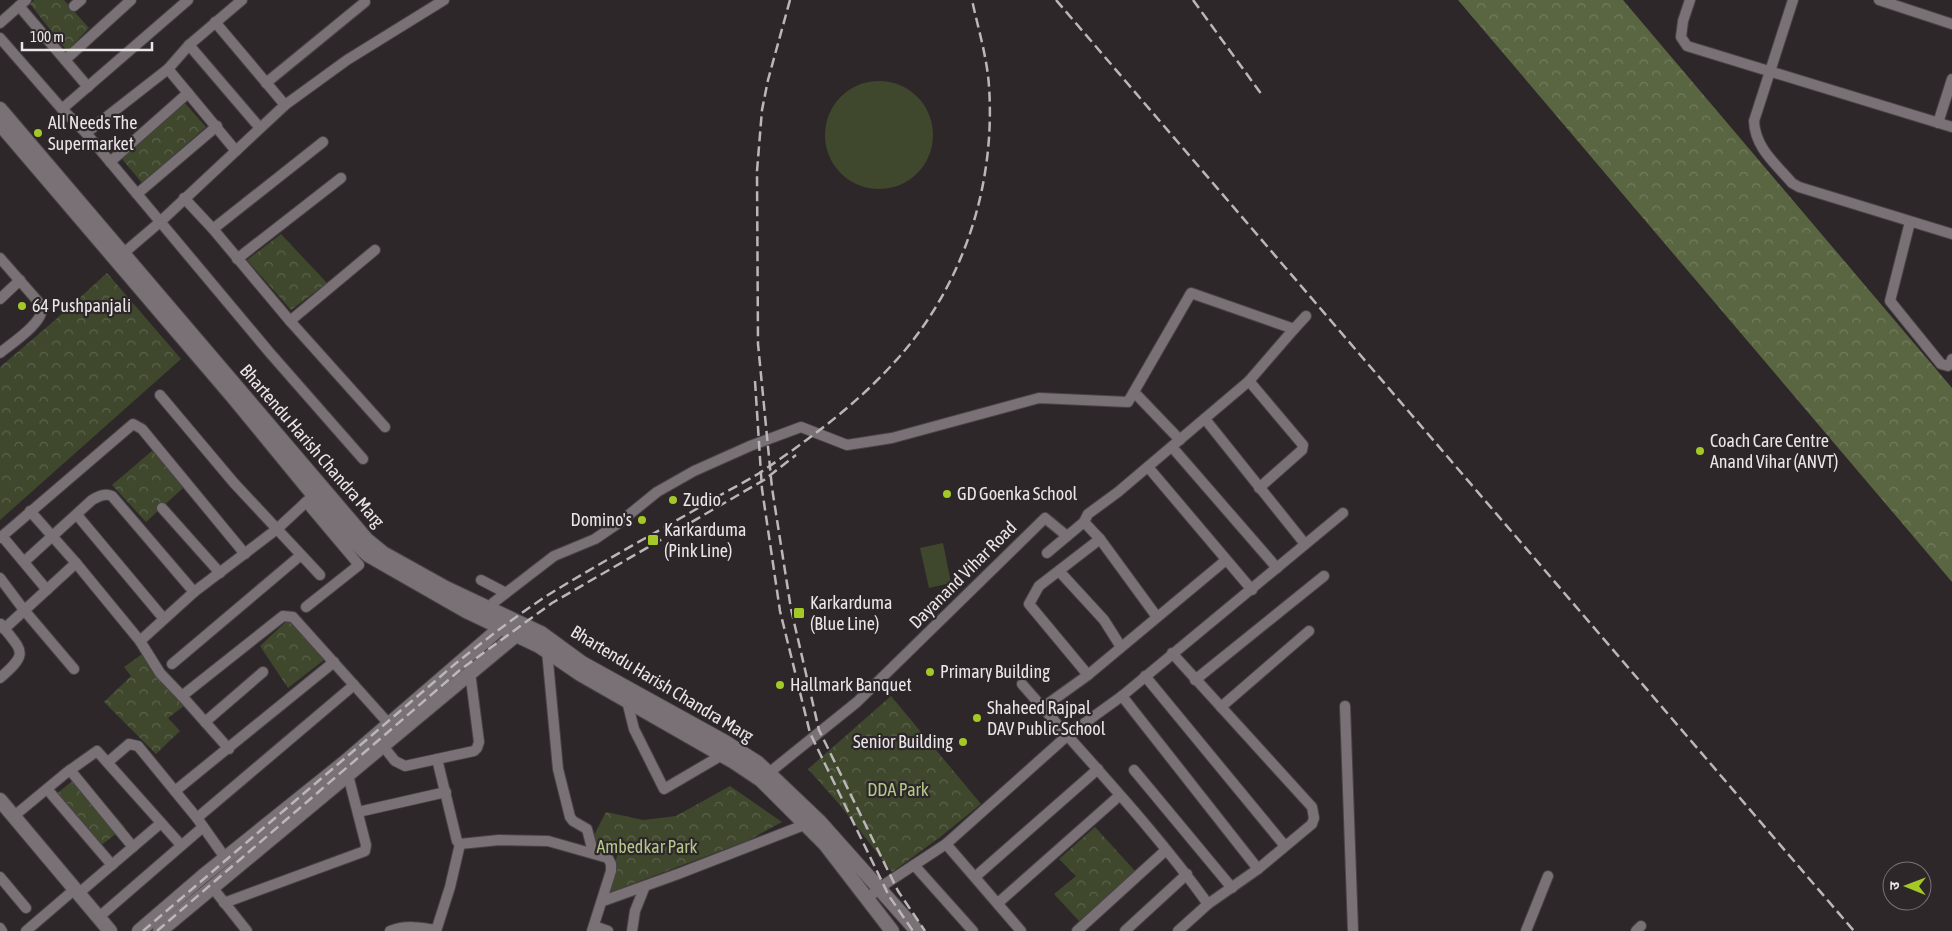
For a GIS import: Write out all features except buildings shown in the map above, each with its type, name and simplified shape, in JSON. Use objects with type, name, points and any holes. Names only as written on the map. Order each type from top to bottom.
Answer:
[{"type":"main road","name":"Bhartendu Harish Chandra Marg","points":[[0,109],[314,495],[384,553],[446,588],[484,613],[521,630],[547,652],[580,674],[722,755],[765,777],[819,821],[917,931]]},
{"type":"main road","name":"Bhartendu Harish Chandra Marg","points":[[0,124],[120,257]]},
{"type":"main road","points":[[139,931],[388,724],[506,623]]},
{"type":"main road","name":"Bhartendu Harish Chandra Marg","points":[[521,630],[541,633],[582,663],[725,742],[758,763],[765,777],[804,825],[824,844],[892,931]]},
{"type":"main road","points":[[160,931],[521,630]]},
{"type":"main road","points":[[0,800],[110,931]]},
{"type":"street","points":[[65,60],[131,0]]},
{"type":"street","points":[[86,133],[168,68],[215,22],[242,0]]},
{"type":"street","points":[[1690,0],[1683,22],[1681,37],[1687,46],[1952,127]]},
{"type":"street","points":[[1793,0],[1754,121],[1754,132],[1758,143],[1792,183],[1808,190],[1952,234]]},
{"type":"street","points":[[1879,0],[1899,3],[1952,24]]},
{"type":"street","points":[[120,257],[285,105],[347,60],[441,1]]},
{"type":"street","points":[[62,109],[182,2]]},
{"type":"street","points":[[266,83],[365,2]]},
{"type":"street","points":[[0,23],[23,3],[65,60],[88,87]]},
{"type":"street","points":[[215,22],[285,105]]},
{"type":"street","points":[[0,38],[62,109],[86,133],[363,459]]},
{"type":"street","points":[[190,45],[260,128]]},
{"type":"street","points":[[168,68],[236,151]]},
{"type":"street","points":[[1938,123],[1952,79]]},
{"type":"street","points":[[110,162],[188,93]]},
{"type":"street","points":[[137,194],[217,126]]},
{"type":"street","points":[[213,229],[323,142]]},
{"type":"street","points":[[236,259],[341,178]]},
{"type":"street","points":[[184,198],[385,427]]},
{"type":"street","points":[[1910,222],[1890,302],[1941,364],[1948,366],[1952,359]]},
{"type":"street","points":[[290,321],[375,250]]},
{"type":"street","points":[[0,258],[42,306],[42,314],[37,322],[0,353]]},
{"type":"street","points":[[0,299],[20,280]]},
{"type":"street","points":[[484,613],[506,593],[554,556],[595,539],[620,522],[657,492],[702,467],[801,427],[847,445],[892,438],[1039,398],[1128,402],[1191,293],[1294,329]]},
{"type":"street","points":[[1047,552],[1084,522],[1088,514],[1176,444],[1249,381],[1306,316]]},
{"type":"street","points":[[1249,381],[1303,444],[1302,450],[1259,488]]},
{"type":"street","points":[[1134,392],[1277,568]]},
{"type":"street","points":[[160,395],[234,483],[320,575]]},
{"type":"street","points":[[1205,420],[1305,544]]},
{"type":"street","points":[[47,590],[25,561],[1,537],[133,424],[142,429],[245,554]]},
{"type":"street","points":[[1148,467],[1252,590]]},
{"type":"street","points":[[25,561],[51,535],[77,515],[97,496],[108,494],[112,496],[194,592]]},
{"type":"street","points":[[140,641],[194,592],[277,530],[314,495],[359,565],[306,608]]},
{"type":"street","points":[[162,508],[220,572]]},
{"type":"street","points":[[30,511],[76,563],[140,641],[160,673],[229,749]]},
{"type":"street","points":[[867,900],[879,888],[946,844],[1068,735],[1122,696],[1343,514]]},
{"type":"street","points":[[77,515],[164,619]]},
{"type":"street","name":"Dayanand Vihar Road","points":[[765,777],[857,702],[1045,518],[1067,536]]},
{"type":"street","points":[[1084,522],[1100,539],[1157,617]]},
{"type":"street","points":[[1088,675],[1029,604],[1039,586],[1100,539]]},
{"type":"street","points":[[172,664],[301,555]]},
{"type":"street","points":[[1042,708],[1088,675],[1226,560]]},
{"type":"street","points":[[0,678],[16,664],[20,652],[18,645],[2,626],[24,610],[76,563]]},
{"type":"street","points":[[1059,571],[1104,620],[1121,647]]},
{"type":"street","points":[[1194,680],[1324,576]]},
{"type":"street","points":[[0,578],[24,610],[74,669]]},
{"type":"street","points":[[481,580],[506,593]]},
{"type":"street","points":[[182,696],[283,616],[293,617],[388,724]]},
{"type":"street","points":[[1221,707],[1308,631]]},
{"type":"street","points":[[547,652],[560,782],[570,817],[587,830],[593,852]]},
{"type":"street","points":[[1172,653],[1194,680],[1312,807],[1314,818],[1312,824],[1258,869],[1208,904],[1178,931]]},
{"type":"street","points":[[175,791],[334,662]]},
{"type":"street","points":[[205,722],[263,672]]},
{"type":"street","points":[[383,746],[400,764],[406,766],[474,751],[479,745],[470,672]]},
{"type":"street","points":[[1145,676],[1285,846]]},
{"type":"street","points":[[1022,684],[1187,874],[1208,904]]},
{"type":"street","points":[[99,917],[181,845],[200,822],[354,685]]},
{"type":"street","points":[[1122,696],[1258,869]]},
{"type":"street","points":[[627,701],[634,729],[664,789],[722,755]]},
{"type":"street","points":[[1345,706],[1354,931]]},
{"type":"street","points":[[108,762],[124,747],[135,744],[200,822],[226,858]]},
{"type":"street","points":[[14,816],[94,752],[100,753],[181,845]]},
{"type":"street","points":[[390,931],[399,927],[418,927],[436,931],[450,887],[460,844],[457,841],[437,759]]},
{"type":"street","points":[[70,770],[133,846]]},
{"type":"street","points":[[975,877],[1098,770]]},
{"type":"street","points":[[1134,770],[1232,888]]},
{"type":"street","points":[[224,902],[363,852],[366,845],[348,775]]},
{"type":"street","points":[[47,789],[112,865]]},
{"type":"street","points":[[358,812],[446,792]]},
{"type":"street","points":[[998,903],[1119,796]]},
{"type":"street","points":[[26,931],[112,865],[161,823]]},
{"type":"street","points":[[602,901],[804,825]]},
{"type":"street","points":[[460,844],[498,840],[548,841],[593,852],[608,858],[611,864],[593,928],[608,931]]},
{"type":"street","points":[[946,844],[1021,931]]},
{"type":"street","points":[[1077,931],[1166,850]]},
{"type":"street","points":[[914,865],[973,931]]},
{"type":"street","points":[[1125,931],[1187,874]]},
{"type":"street","points":[[1526,931],[1548,876]]},
{"type":"street","points":[[0,877],[26,908]]},
{"type":"street","points":[[632,931],[635,911],[645,886]]},
{"type":"street","points":[[212,887],[247,931]]},
{"type":"green space","points":[[34,0],[64,0],[89,28],[67,51],[30,4]]},
{"type":"green space","points":[[1458,0],[1623,0],[1952,388],[1952,582]]},
{"type":"green space","points":[[879,81],[900,85],[917,97],[929,114],[933,135],[929,156],[917,173],[900,185],[879,189],[858,185],[841,173],[829,156],[825,135],[829,114],[841,97],[858,85]]},
{"type":"green space","points":[[184,102],[206,127],[142,183],[122,159]]},
{"type":"green space","points":[[281,234],[327,283],[291,310],[247,260]]},
{"type":"green space","points":[[107,273],[181,359],[0,520],[0,367]]},
{"type":"green space","points":[[153,450],[183,488],[146,522],[112,485]]},
{"type":"green space","points":[[943,543],[951,583],[929,588],[920,548]]},
{"type":"green space","points":[[290,618],[324,660],[288,688],[260,646]]},
{"type":"green space","points":[[145,652],[189,702],[168,718],[180,731],[156,754],[104,702],[131,676],[124,667]]},
{"type":"green space","name":"DDA Park","points":[[891,696],[981,804],[939,838],[892,872],[840,805],[808,769]]},
{"type":"green space","points":[[80,775],[125,827],[100,846],[55,795]]},
{"type":"green space","name":"Ambedkar Park","points":[[730,786],[782,822],[747,841],[608,893],[606,890],[619,850],[589,845],[606,812],[643,820],[676,816]]},
{"type":"green space","points":[[1095,827],[1135,871],[1079,921],[1054,894],[1076,876],[1059,859]]},
{"type":"railway","points":[[790,0],[768,80],[762,110],[757,171],[758,344],[772,488],[791,609],[819,730],[898,891],[925,931]]},
{"type":"railway","points":[[143,931],[455,664],[501,628],[569,582],[761,472],[829,423],[861,396],[890,367],[915,338],[936,306],[954,272],[969,237],[979,200],[986,163],[990,125],[989,86],[972,0]]},
{"type":"railway","points":[[1056,0],[1854,931]]},
{"type":"railway","points":[[1193,0],[1262,95]]},
{"type":"railway","points":[[755,381],[762,489],[780,611],[810,733],[889,896],[913,931]]},
{"type":"railway","points":[[157,931],[460,670],[552,603],[764,480],[796,455]]},
{"type":"place","name":"All Needs The Supermarket","points":[[38,133]]},
{"type":"place","name":"64 Pushpanjali","points":[[22,306]]},
{"type":"place","name":"Coach Care Centre Anand Vihar (ANVT)","points":[[1700,451]]},
{"type":"place","name":"GD Goenka School","points":[[947,494]]},
{"type":"place","name":"Zudio","points":[[673,500]]},
{"type":"place","name":"Domino's","points":[[642,520]]},
{"type":"place","name":"Karkarduma (Pink Line)","points":[[653,540]]},
{"type":"place","name":"Karkarduma (Blue Line)","points":[[799,613]]},
{"type":"place","name":"Primary Building","points":[[930,672]]},
{"type":"place","name":"Hallmark Banquet","points":[[780,685]]},
{"type":"place","name":"Shaheed Rajpal DAV Public School","points":[[977,718]]},
{"type":"place","name":"Senior Building","points":[[963,742]]}]
